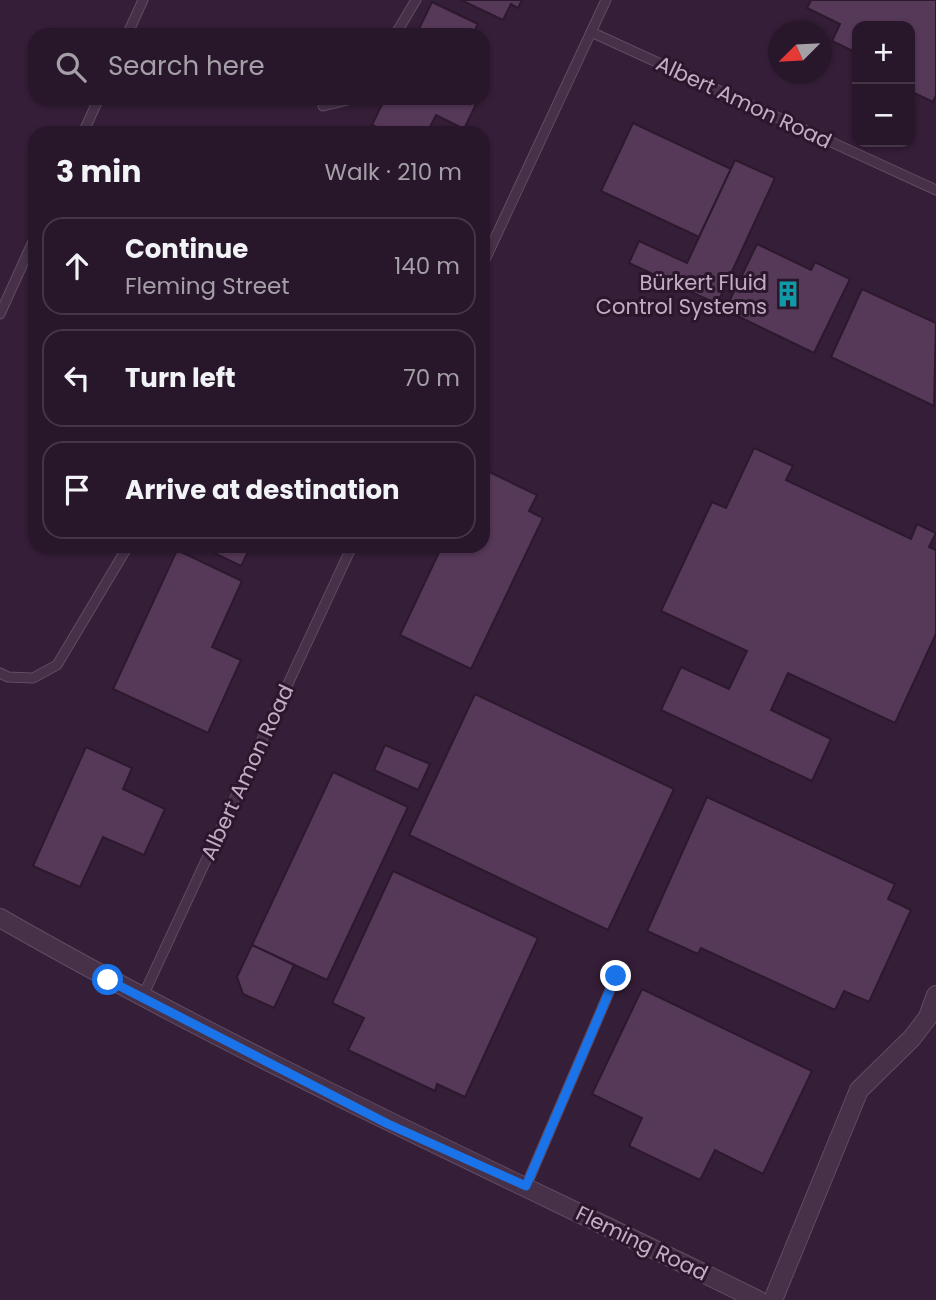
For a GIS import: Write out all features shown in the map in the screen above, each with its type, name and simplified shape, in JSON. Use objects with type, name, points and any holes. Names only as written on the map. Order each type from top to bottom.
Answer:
[{"type":"street","name":"Fleming Road","points":[[0,918],[142,998],[388,1124],[526,1186],[758,1300]]},
{"type":"street","points":[[773,1300],[859,1090],[912,1038],[928,1017],[936,995]]},
{"type":"lane","points":[[130,28],[143,0]]},
{"type":"lane","points":[[399,28],[416,0]]},
{"type":"lane","points":[[490,249],[606,0]]},
{"type":"lane","name":"Albert Amon Road","points":[[591,32],[936,190]]},
{"type":"lane","points":[[86,126],[96,105]]},
{"type":"lane","points":[[323,106],[327,105]]},
{"type":"lane","points":[[0,314],[28,252]]},
{"type":"lane","points":[[0,673],[8,677],[33,678],[57,666],[124,553]]},
{"type":"lane","name":"Albert Amon Road","points":[[142,998],[349,553]]},
{"type":"lane","points":[[526,1186],[616,976]]},
{"type":"building","points":[[461,0],[522,0],[518,8],[511,4],[503,20]]},
{"type":"building","points":[[811,0],[936,0],[936,95],[933,102],[915,93],[915,21],[852,21],[852,51],[832,41],[840,24],[807,8]]},
{"type":"building","points":[[432,2],[478,24],[476,28],[419,28]]},
{"type":"building","points":[[382,105],[476,105],[465,126],[458,126],[436,115],[430,126],[372,125]]},
{"type":"building","points":[[633,123],[731,169],[699,237],[601,191]]},
{"type":"building","points":[[735,160],[775,178],[717,304],[629,263],[639,241],[687,263]]},
{"type":"building","name":"Bürkert Fluid Control Systems","points":[[757,244],[811,270],[815,262],[850,279],[814,353],[725,310]]},
{"type":"building","points":[[862,289],[936,323],[934,406],[831,357]]},
{"type":"building","points":[[754,448],[793,466],[786,480],[911,539],[917,524],[936,533],[929,547],[936,550],[936,634],[895,723],[788,673],[771,710],[831,739],[812,781],[661,710],[681,667],[729,689],[747,651],[661,611],[712,502],[726,508]]},
{"type":"building","points":[[490,472],[537,495],[529,511],[543,518],[471,669],[400,635],[439,553],[490,553]]},
{"type":"building","points":[[176,553],[183,553],[242,581],[212,647],[241,660],[208,733],[113,689]]},
{"type":"building","points":[[214,553],[248,553],[241,566]]},
{"type":"building","points":[[475,694],[674,789],[608,930],[409,835]]},
{"type":"building","points":[[385,745],[430,764],[418,790],[374,770]]},
{"type":"building","points":[[86,747],[132,768],[123,789],[165,809],[144,855],[103,837],[80,887],[33,866]]},
{"type":"building","points":[[333,772],[408,807],[327,980],[252,945]]},
{"type":"building","points":[[707,797],[895,884],[888,899],[911,910],[869,1002],[844,991],[835,1010],[701,948],[698,954],[647,931]]},
{"type":"building","points":[[393,871],[538,938],[465,1097],[437,1084],[435,1091],[348,1050],[364,1018],[332,1003]]},
{"type":"building","points":[[252,945],[294,965],[274,1008],[243,994],[237,977]]},
{"type":"building","points":[[642,989],[812,1071],[763,1174],[715,1150],[700,1180],[629,1146],[642,1118],[592,1094]]},
{"type":"place","name":"Bürkert Fluid Control Systems","points":[[788,294]]},
{"type":"route","points":[[108,980],[388,1124],[526,1186],[616,976]]}]
